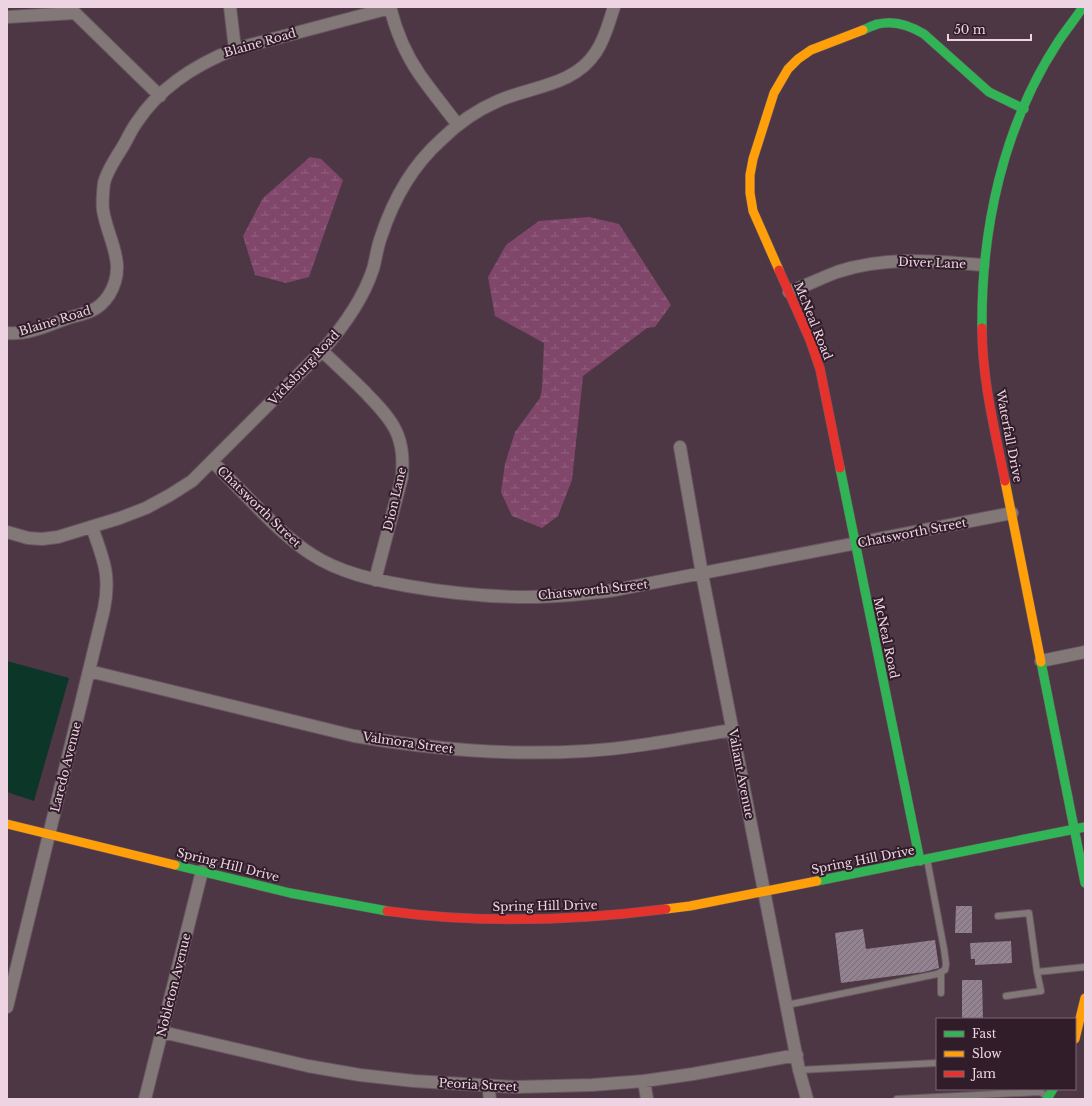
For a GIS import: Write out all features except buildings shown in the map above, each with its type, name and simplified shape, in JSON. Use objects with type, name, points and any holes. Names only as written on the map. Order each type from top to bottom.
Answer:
[{"type":"street","points":[[230,7],[235,48]]},
{"type":"street","points":[[390,7],[396,29],[408,55],[420,75],[458,125]]},
{"type":"street","name":"Blaine Road","points":[[7,333],[25,332],[92,311],[106,299],[115,281],[118,267],[103,210],[105,182],[110,169],[137,122],[160,96],[175,82],[193,69],[214,57],[235,48],[390,7]]},
{"type":"street","name":"Vicksburg Road","points":[[7,532],[28,538],[42,539],[58,537],[120,518],[146,508],[170,496],[192,481],[336,336],[351,315],[373,269],[380,238],[387,218],[410,175],[425,156],[440,140],[476,112],[498,101],[522,92],[561,81],[573,75],[586,65],[603,40],[614,7]]},
{"type":"street","name":"Waterfall Drive","points":[[1083,7],[1056,46],[1040,74],[1010,142],[999,177],[991,212],[983,265],[981,301],[982,337],[986,377],[1085,884]]},
{"type":"street","points":[[7,17],[75,10],[160,96]]},
{"type":"street","name":"McNeal Road","points":[[923,860],[855,544],[820,369],[810,340],[754,211],[750,193],[750,175],[753,159],[774,93],[784,75],[798,59],[811,50],[868,27],[888,23],[900,24],[914,28],[924,34],[989,92],[1024,108]]},
{"type":"street","name":"Diver Lane","points":[[789,292],[838,272],[865,265],[893,261],[923,260],[983,265]]},
{"type":"street","name":"Dion Lane","points":[[322,351],[339,366],[390,419],[401,445],[403,461],[402,477],[375,580]]},
{"type":"street","name":"Valiant Avenue","points":[[680,447],[702,574],[732,730],[799,1070],[807,1099]]},
{"type":"street","name":"Chatsworth Street","points":[[212,461],[294,542],[331,566],[354,575],[375,580],[446,592],[484,596],[529,597],[571,595],[615,590],[1012,513]]},
{"type":"street","name":"Laredo Avenue","points":[[8,999],[107,593],[107,575],[104,561],[92,527]]},
{"type":"street","points":[[1041,661],[1085,652]]},
{"type":"street","name":"Valmora Street","points":[[89,671],[354,736],[398,744],[444,749],[538,753],[587,751],[635,746],[732,730]]},
{"type":"street","name":"Spring Hill Drive","points":[[7,824],[290,893],[337,903],[433,916],[536,920],[592,918],[643,913],[690,906],[1085,827]]},
{"type":"street","name":"Nobleton Avenue","points":[[145,1099],[202,871]]},
{"type":"street","points":[[1079,1033],[1085,998]]},
{"type":"street","name":"Peoria Street","points":[[162,1032],[294,1063],[345,1072],[414,1081],[488,1086],[538,1087],[644,1081],[797,1056]]},
{"type":"street","points":[[644,1081],[647,1099]]},
{"type":"street","points":[[488,1086],[490,1099]]},
{"type":"lane","points":[[787,1005],[945,970],[946,964],[923,860]]},
{"type":"lane","points":[[998,916],[1029,913],[1041,991],[1006,996]]},
{"type":"lane","points":[[1037,972],[1085,968]]},
{"type":"lane","points":[[941,972],[941,993]]},
{"type":"lane","points":[[799,1070],[936,1063]]},
{"type":"lane","points":[[897,1099],[1040,1092],[1049,1095]]},
{"type":"green space","points":[[310,157],[321,159],[343,180],[309,277],[286,283],[255,275],[243,236],[263,198]]},
{"type":"green space","points":[[589,217],[619,224],[671,305],[655,327],[647,328],[583,376],[572,480],[558,516],[542,528],[512,516],[501,492],[505,464],[515,432],[540,398],[542,388],[544,343],[495,316],[488,277],[506,245],[539,221]]},
{"type":"shaded area","points":[[7,661],[69,678],[34,801],[7,792]]},
{"type":"traffic: fast","points":[[982,328],[986,253],[991,216],[999,179],[1010,143],[1023,108],[1039,74],[1058,42],[1083,7]]},
{"type":"traffic: fast","points":[[863,30],[876,24],[896,23],[919,31],[989,92],[1024,109]]},
{"type":"traffic: fast","points":[[840,468],[920,861]]},
{"type":"traffic: fast","points":[[1041,662],[1085,883]]},
{"type":"traffic: fast","points":[[817,881],[1085,827]]},
{"type":"traffic: fast","points":[[175,865],[290,893],[387,911]]},
{"type":"traffic: fast","points":[[1047,1099],[1052,1090]]},
{"type":"traffic: slow","points":[[779,270],[753,211],[750,193],[750,175],[753,159],[774,93],[788,69],[798,59],[811,50],[863,30]]},
{"type":"traffic: slow","points":[[1005,481],[1041,662]]},
{"type":"traffic: slow","points":[[7,824],[175,865]]},
{"type":"traffic: slow","points":[[666,909],[690,906],[817,881]]},
{"type":"traffic: slow","points":[[1076,1035],[1085,998]]},
{"type":"traffic: jam","points":[[779,270],[810,340],[820,369],[840,468]]},
{"type":"traffic: jam","points":[[982,328],[984,367],[993,424],[1005,481]]},
{"type":"traffic: jam","points":[[387,911],[457,918],[526,919],[596,916],[666,909]]}]
